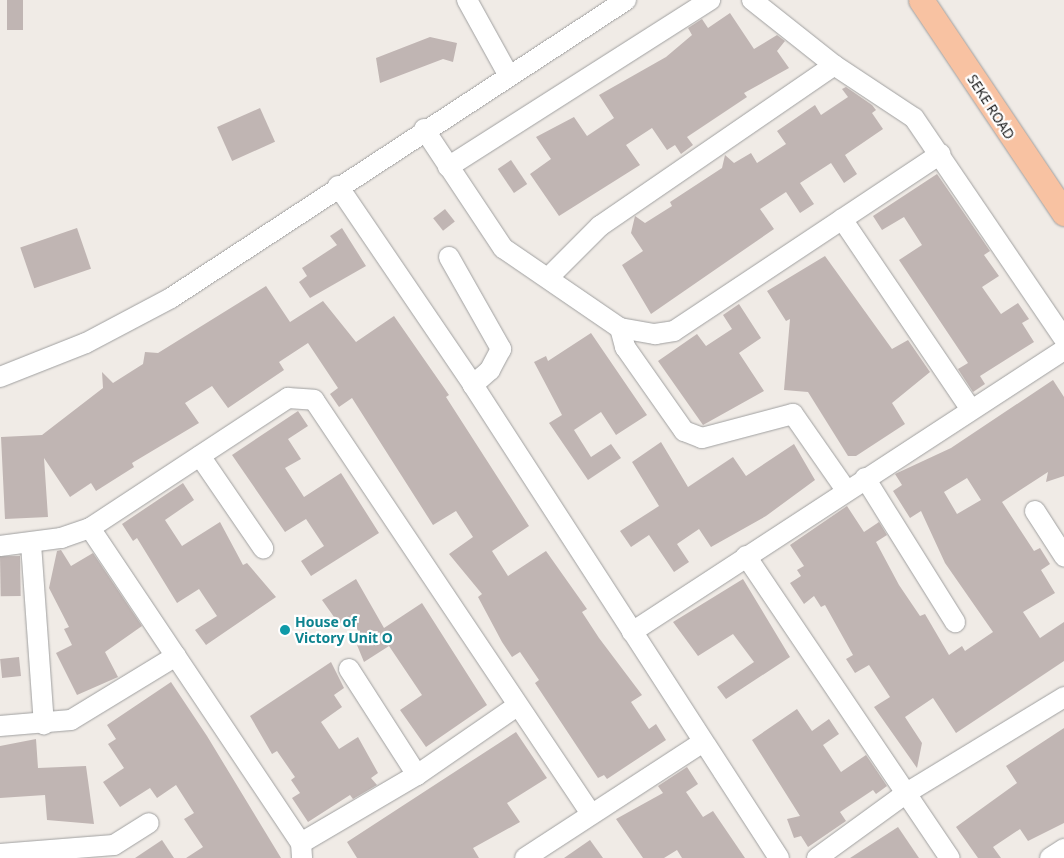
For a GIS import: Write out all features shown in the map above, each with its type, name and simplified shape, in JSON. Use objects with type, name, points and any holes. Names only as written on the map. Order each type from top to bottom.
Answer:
[{"type":"main road","name":"SEKE ROAD","points":[[921,0],[1064,213]]},
{"type":"street","points":[[467,0],[509,76]]},
{"type":"street","points":[[0,377],[128,323],[424,129],[626,0]]},
{"type":"street","points":[[448,167],[710,0]]},
{"type":"street","points":[[752,0],[834,65],[914,118],[1062,330]]},
{"type":"street","points":[[548,278],[600,226],[834,65]]},
{"type":"street","points":[[424,129],[503,248],[620,328],[655,334],[674,331],[940,154]]},
{"type":"street","points":[[338,186],[473,385],[779,858]]},
{"type":"street","points":[[842,219],[970,408]]},
{"type":"street","points":[[448,256],[501,350],[490,370],[473,385]]},
{"type":"street","points":[[620,328],[625,347],[684,431],[702,438],[793,414],[846,490]]},
{"type":"street","points":[[632,632],[970,408],[1064,350]]},
{"type":"street","points":[[0,546],[31,544],[90,528],[288,398],[314,400],[517,706],[591,813]]},
{"type":"street","points":[[200,456],[263,548]]},
{"type":"street","points":[[865,478],[955,622]]},
{"type":"street","points":[[1035,511],[1064,556]]},
{"type":"street","points":[[90,528],[176,656],[301,850],[417,775],[517,706]]},
{"type":"street","points":[[31,544],[44,725]]},
{"type":"street","points":[[746,556],[908,792],[950,858]]},
{"type":"street","points":[[0,726],[44,725],[84,714],[176,656]]},
{"type":"street","points":[[349,669],[417,775]]},
{"type":"street","points":[[817,858],[908,792],[1064,697]]},
{"type":"street","points":[[525,858],[591,813],[703,742]]},
{"type":"street","points":[[0,854],[114,845],[149,823]]},
{"type":"street","points":[[1050,858],[1064,849]]},
{"type":"building","points":[[7,0],[23,0],[23,30],[7,30]]},
{"type":"building","points":[[730,13],[754,49],[777,35],[785,41],[777,51],[789,68],[744,93],[747,97],[687,137],[693,145],[681,154],[675,145],[667,150],[652,128],[626,145],[640,165],[559,216],[530,174],[551,159],[536,137],[574,117],[587,136],[614,118],[599,95],[666,57],[692,35],[688,28],[702,19],[708,28]]},
{"type":"building","points":[[430,37],[457,43],[453,62],[443,59],[380,83],[376,58]]},
{"type":"building","points":[[846,87],[872,105],[876,110],[872,113],[883,129],[845,155],[857,174],[844,183],[831,163],[800,183],[814,204],[800,213],[786,192],[760,209],[774,229],[651,314],[622,265],[643,251],[631,233],[635,216],[645,223],[672,206],[670,202],[722,168],[725,155],[734,163],[751,153],[757,163],[786,144],[777,131],[815,105],[821,115],[848,97],[842,89]]},
{"type":"building","points":[[260,108],[275,142],[232,161],[217,127]]},
{"type":"building","points":[[511,160],[527,184],[514,193],[498,169]]},
{"type":"building","points":[[937,174],[990,251],[984,255],[999,276],[982,287],[1001,314],[1018,303],[1029,319],[1022,323],[1034,342],[980,376],[985,384],[973,392],[958,369],[968,363],[899,260],[922,245],[904,217],[882,230],[873,216]]},
{"type":"building","points":[[445,209],[455,222],[443,231],[433,218]]},
{"type":"building","points":[[77,228],[91,269],[34,288],[20,248]]},
{"type":"building","points":[[342,228],[366,266],[310,298],[299,282],[307,276],[302,268],[337,245],[330,236]]},
{"type":"building","points":[[825,256],[892,349],[908,340],[930,372],[892,403],[905,424],[856,456],[848,456],[808,392],[784,390],[790,319],[786,321],[767,291]]},
{"type":"building","points":[[266,286],[290,322],[323,301],[356,342],[394,316],[449,395],[446,397],[529,526],[492,551],[508,576],[546,551],[587,609],[582,612],[599,638],[642,695],[631,702],[649,729],[656,724],[666,740],[607,779],[604,775],[598,778],[535,683],[539,680],[520,652],[512,657],[502,642],[478,597],[482,594],[449,554],[473,537],[456,511],[433,525],[352,398],[339,407],[330,394],[338,388],[308,343],[279,362],[284,370],[228,408],[212,386],[185,403],[199,423],[132,463],[134,467],[96,491],[91,483],[70,497],[44,458],[48,517],[5,519],[1,437],[42,435],[103,388],[102,372],[113,383],[143,364],[145,352],[158,353]]},
{"type":"building","points":[[739,304],[761,338],[739,353],[764,391],[703,425],[658,361],[697,334],[706,346],[732,329],[723,315]]},
{"type":"building","points":[[591,333],[647,415],[616,435],[601,412],[574,430],[591,457],[611,444],[621,458],[588,480],[549,423],[562,415],[534,362],[546,356],[548,361]]},
{"type":"building","points":[[1053,380],[1064,397],[1064,476],[1046,482],[1048,472],[1002,502],[1034,551],[1040,548],[1050,564],[1041,570],[1055,593],[1023,612],[1040,638],[1064,622],[1064,661],[956,733],[933,698],[905,717],[922,743],[917,768],[874,707],[890,697],[869,665],[855,673],[846,659],[853,655],[825,605],[821,607],[814,596],[804,604],[790,583],[801,576],[797,570],[804,566],[790,545],[847,506],[864,532],[879,522],[887,535],[876,542],[899,585],[920,616],[925,614],[949,655],[962,646],[965,651],[993,632],[945,563],[921,511],[910,518],[893,491],[902,485],[895,474],[951,448]],"holes":[[[967,478],[981,500],[957,514],[944,492]]]},
{"type":"building","points":[[298,411],[308,426],[288,439],[301,459],[285,468],[304,497],[341,473],[379,533],[311,576],[301,561],[324,546],[306,519],[285,532],[232,455]]},
{"type":"building","points":[[661,442],[688,487],[733,457],[746,476],[794,444],[815,480],[766,516],[711,547],[699,529],[677,544],[689,562],[674,572],[649,535],[631,547],[620,531],[659,506],[632,462]]},
{"type":"building","points":[[183,483],[194,500],[165,520],[182,546],[220,522],[243,565],[247,563],[276,597],[206,645],[195,630],[217,616],[199,589],[177,603],[137,538],[133,541],[122,524]]},
{"type":"building","points":[[61,550],[71,566],[93,553],[142,626],[105,652],[118,677],[77,695],[56,653],[72,645],[64,629],[69,627],[49,588],[57,551]]},
{"type":"building","points":[[0,556],[20,556],[21,596],[1,596]]},
{"type":"building","points":[[356,579],[384,628],[422,603],[487,705],[426,747],[400,710],[422,695],[389,646],[364,662],[357,645],[365,640],[349,618],[339,624],[322,600]]},
{"type":"building","points":[[743,579],[790,657],[726,699],[717,687],[754,662],[733,634],[698,656],[673,622]]},
{"type":"building","points":[[19,657],[21,676],[2,678],[0,659]]},
{"type":"building","points":[[331,662],[344,688],[334,695],[342,707],[321,722],[339,749],[358,737],[378,773],[371,778],[377,785],[353,799],[350,795],[308,822],[292,798],[300,793],[291,780],[295,777],[277,751],[272,754],[250,716]]},
{"type":"building","points":[[171,682],[207,736],[281,858],[186,858],[203,847],[184,819],[194,813],[176,785],[157,798],[150,788],[120,807],[103,782],[124,768],[108,744],[116,739],[107,725]]},
{"type":"building","points":[[797,709],[812,731],[829,719],[839,734],[823,745],[841,772],[866,755],[887,786],[876,794],[873,790],[840,812],[846,821],[808,847],[801,836],[794,838],[787,819],[800,816],[752,740]]},
{"type":"building","points":[[1064,728],[1064,823],[1028,841],[1020,829],[993,847],[1001,858],[978,858],[956,827],[1017,783],[1006,766]]},
{"type":"building","points":[[516,732],[547,778],[507,803],[520,822],[473,848],[479,858],[357,858],[347,842]]},
{"type":"building","points":[[36,739],[38,768],[86,766],[94,824],[47,820],[45,795],[0,798],[0,746]]},
{"type":"building","points":[[687,767],[698,784],[686,792],[703,817],[713,811],[745,858],[682,858],[677,850],[664,858],[643,858],[616,819],[663,793],[658,786]]},
{"type":"building","points":[[898,827],[919,858],[850,858]]},
{"type":"building","points":[[162,840],[174,858],[135,858]]},
{"type":"building","points":[[590,840],[603,858],[564,858]]},
{"type":"place","name":"House of Victory Unit O","points":[[285,630]]}]
